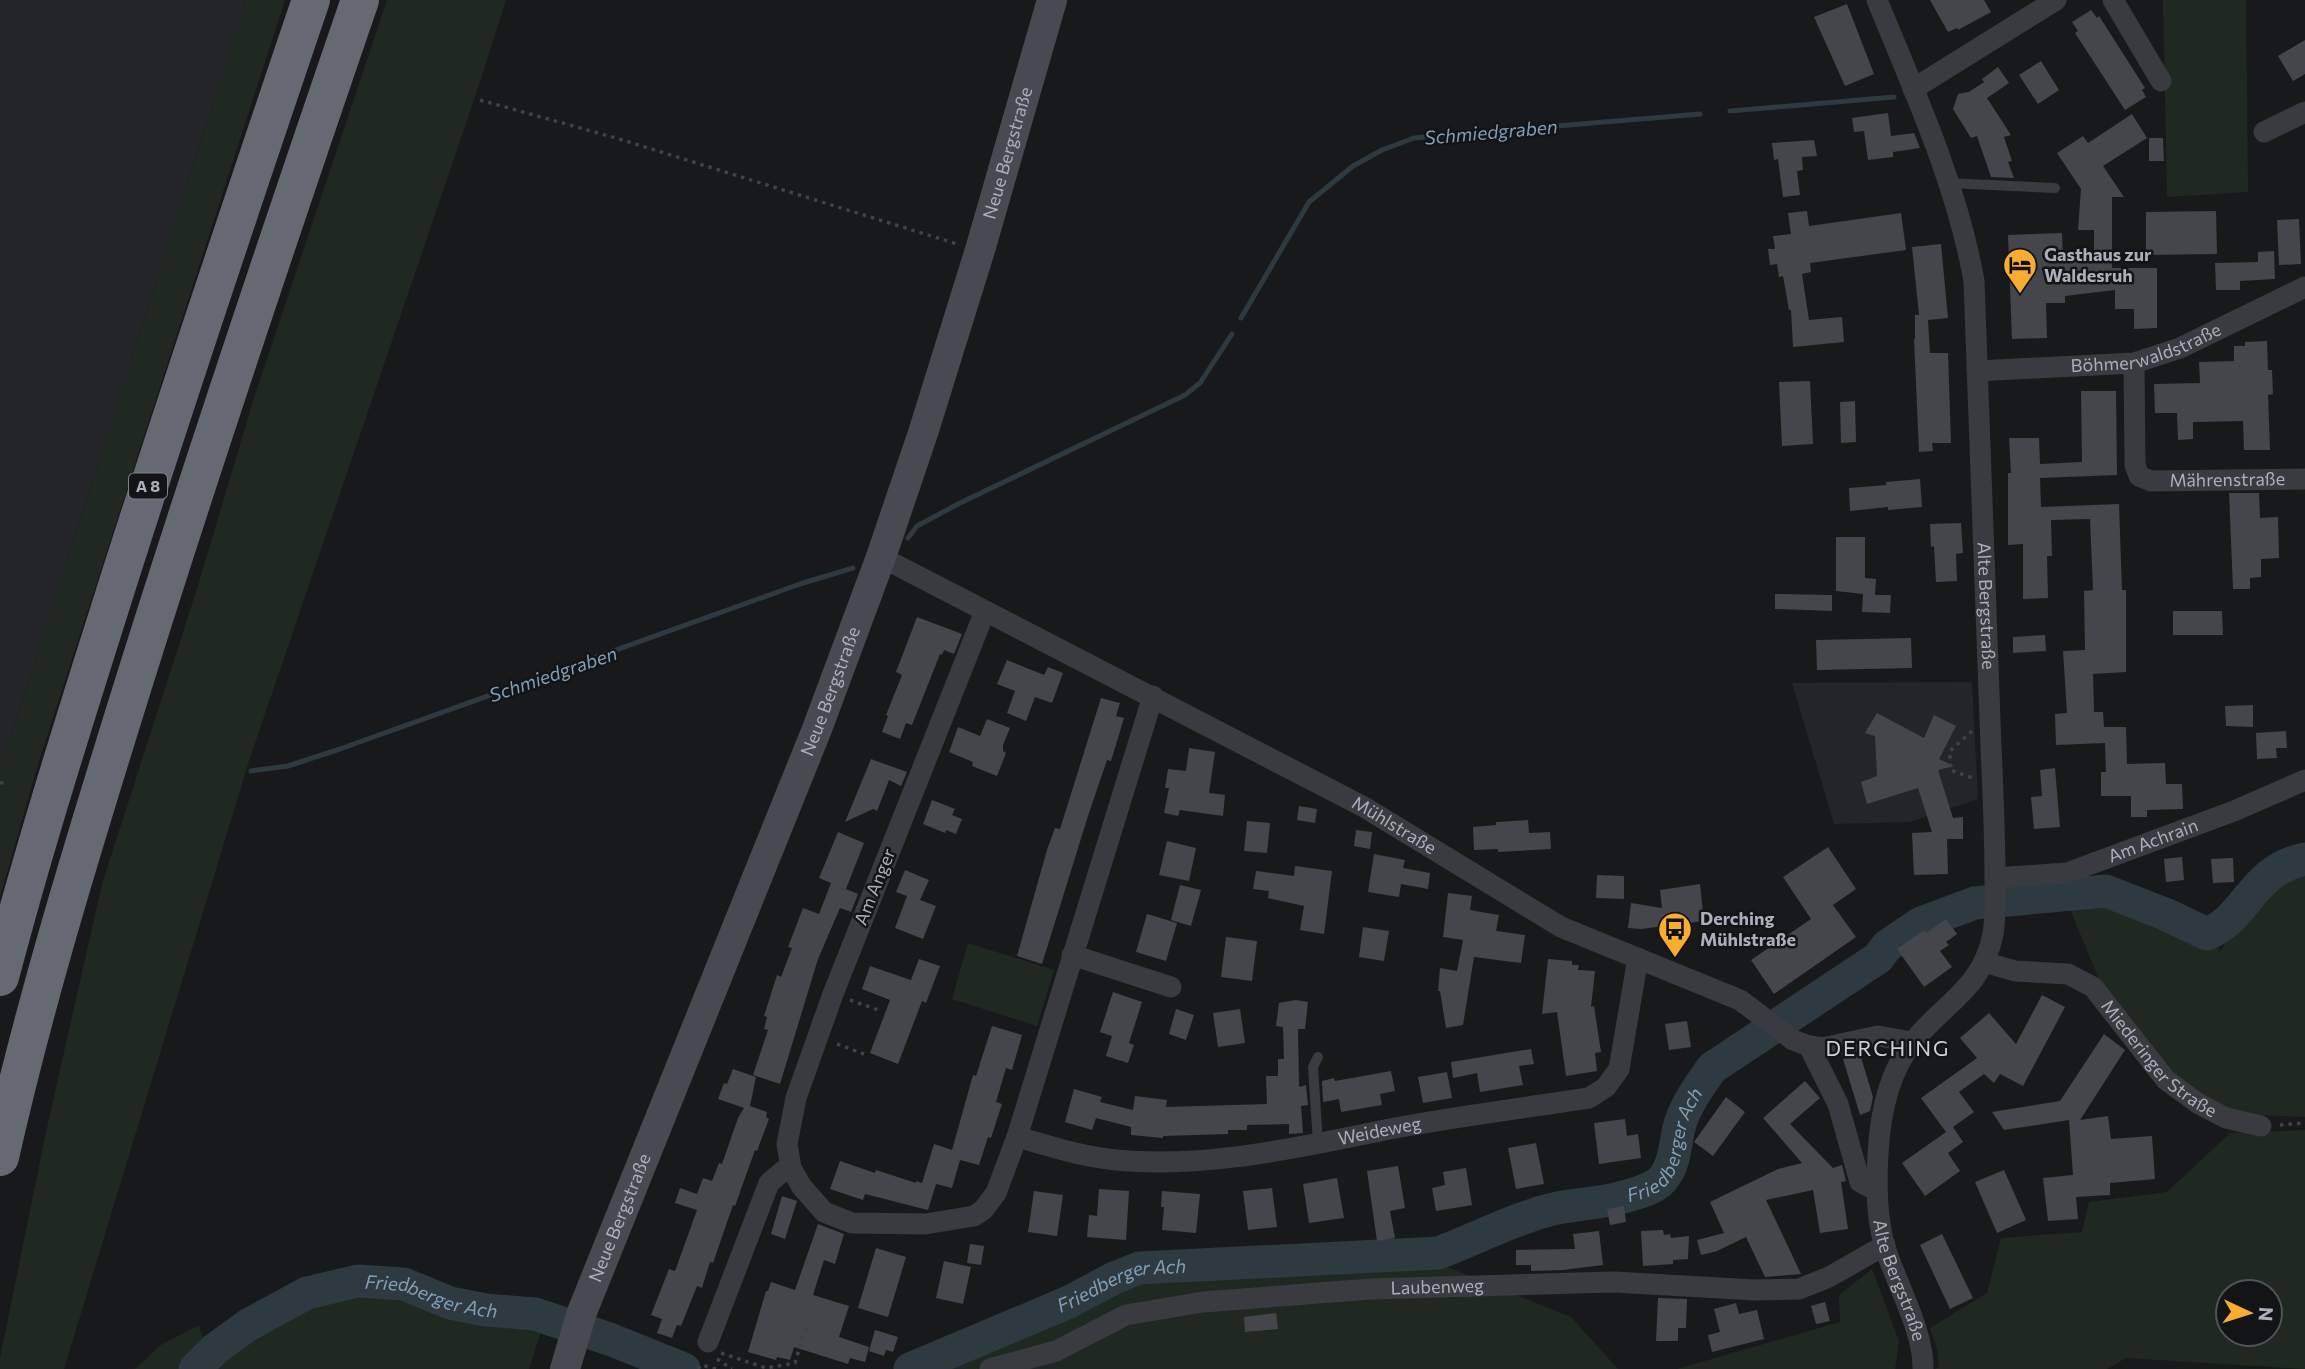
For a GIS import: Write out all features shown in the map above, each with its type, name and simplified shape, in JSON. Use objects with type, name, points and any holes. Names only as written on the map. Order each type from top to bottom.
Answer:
[{"type":"highway","name":"A 8","points":[[0,977],[30,861],[127,552],[181,383],[311,0]]},
{"type":"highway","name":"A 8","points":[[0,1157],[10,1110],[76,870],[156,610],[232,376],[360,0]]},
{"type":"main road","name":"Neue Bergstraße","points":[[567,1359],[582,1312],[817,729],[881,557],[980,250],[1052,0]]},
{"type":"street","name":"Alte Bergstraße","points":[[1877,0],[1948,183],[1967,241],[1974,281],[1993,785],[1993,936],[1984,962],[1971,983],[1956,1001],[1912,1042],[1890,1082],[1878,1151],[1877,1191],[1885,1245],[1912,1317],[1923,1369]]},
{"type":"street","points":[[1913,89],[2056,0]]},
{"type":"street","points":[[2113,0],[2161,81]]},
{"type":"street","points":[[2264,132],[2305,112]]},
{"type":"street","name":"Böhmerwaldstraße","points":[[1977,371],[2134,363],[2179,348],[2305,287]]},
{"type":"street","name":"Mährenstraße","points":[[2134,363],[2135,465],[2139,476],[2151,481],[2305,479]]},
{"type":"street","name":"Mühlstraße","points":[[881,557],[1364,807],[1560,927],[1740,1000],[1784,1034],[1809,1046],[1836,1046],[1864,1037],[1878,1036],[1912,1042]]},
{"type":"street","name":"Am Anger","points":[[985,611],[833,994],[790,1121],[787,1144],[791,1168],[813,1201],[824,1212],[837,1219],[852,1223],[925,1224],[974,1216],[983,1210],[996,1193],[1017,1137],[1153,696]]},
{"type":"street","name":"Am Achrain","points":[[1995,883],[2067,873],[2234,811],[2305,780]]},
{"type":"street","points":[[1072,955],[1171,987]]},
{"type":"street","name":"Weideweg","points":[[1017,1137],[1093,1157],[1140,1162],[1244,1156],[1398,1127],[1589,1098],[1606,1087],[1619,1069],[1638,958]]},
{"type":"street","name":"Miederinger Straße","points":[[1984,962],[2015,971],[2068,974],[2093,987],[2165,1080],[2199,1104],[2226,1118],[2261,1126]]},
{"type":"street","points":[[1809,1046],[1838,1104],[1860,1182],[1877,1191]]},
{"type":"street","points":[[713,1347],[769,1183],[791,1168]]},
{"type":"street","name":"Laubenweg","points":[[990,1369],[1056,1351],[1126,1315],[1203,1302],[1371,1289],[1614,1282],[1755,1290],[1799,1289],[1829,1277],[1885,1245]]},
{"type":"lane","points":[[1948,183],[2055,188]]},
{"type":"lane","points":[[1318,1057],[1314,1067],[1318,1143]]},
{"type":"path","points":[[480,100],[616,138],[980,250]]},
{"type":"path","points":[[1991,729],[1974,730],[1950,751],[1950,770],[1993,785]]},
{"type":"path","points":[[0,783],[6,782]]},
{"type":"path","points":[[833,994],[881,1011]]},
{"type":"path","points":[[817,1037],[864,1054]]},
{"type":"path","points":[[2261,1126],[2305,1123]]},
{"type":"path","points":[[713,1347],[766,1368],[795,1363],[804,1332],[811,1324]]},
{"type":"path","points":[[698,1368],[701,1365],[716,1369]]},
{"type":"shaded area","points":[[0,0],[246,0],[4,759],[0,759]]},
{"type":"shaded area","points":[[246,0],[285,0],[39,761],[0,897],[0,759],[4,759]]},
{"type":"shaded area","points":[[387,0],[506,0],[249,761],[64,1369],[0,1369],[46,1132],[102,884],[197,589],[253,401]]},
{"type":"shaded area","points":[[2163,0],[2246,0],[2248,192],[2167,197]]},
{"type":"shaded area","points":[[1972,682],[1978,799],[1910,822],[1834,824],[1792,683]]},
{"type":"shaded area","points":[[2305,865],[2305,1117],[2230,1114],[2171,1071],[2101,984],[2060,885],[2109,884],[2161,903],[2198,921],[2217,918],[2219,952],[2278,875]]},
{"type":"shaded area","points":[[968,943],[1054,970],[1037,1026],[952,999]]},
{"type":"shaded area","points":[[2305,1130],[2305,1369],[2126,1358],[2107,1369],[1935,1369],[1939,1367],[1937,1349],[1930,1328],[1987,1293],[2001,1238],[2082,1232],[2089,1202],[2167,1192],[2230,1133]]},
{"type":"shaded area","points":[[1418,1255],[1571,1317],[1618,1369],[932,1369],[1142,1277]]},
{"type":"shaded area","points":[[1872,1269],[1899,1341],[1895,1369],[1677,1369],[1840,1322],[1839,1295]]},
{"type":"shaded area","points":[[359,1289],[401,1291],[444,1313],[458,1317],[544,1322],[529,1369],[135,1369],[161,1345],[199,1325],[211,1366],[258,1334],[313,1303]]},
{"type":"building","points":[[1930,0],[1984,0],[1991,12],[1958,30],[1957,28],[1948,32]]},
{"type":"building","points":[[1847,4],[1874,74],[1845,86],[1814,17]]},
{"type":"building","points":[[2091,10],[2097,18],[2099,16],[2145,88],[2142,90],[2146,97],[2125,110],[2075,33],[2078,31],[2072,22]]},
{"type":"building","points":[[2305,40],[2305,74],[2293,81],[2278,56]]},
{"type":"building","points":[[2041,61],[2059,90],[2038,104],[2019,75]]},
{"type":"building","points":[[1998,67],[2009,83],[1987,98],[2011,135],[2004,137],[2014,178],[1991,177],[1977,136],[1971,138],[1953,109],[1958,94],[1969,92],[1984,82],[1982,79]]},
{"type":"building","points":[[1888,113],[1891,136],[1914,133],[1920,148],[1893,152],[1893,157],[1868,160],[1864,131],[1854,132],[1852,118]]},
{"type":"building","points":[[2132,114],[2147,138],[2103,166],[2124,197],[2112,197],[2112,268],[2157,268],[2157,328],[2134,329],[2134,309],[2115,309],[2115,290],[2065,296],[2065,303],[2046,303],[2047,338],[2012,339],[2008,235],[2062,233],[2063,262],[2094,258],[2094,230],[2078,230],[2081,189],[2057,153],[2083,136],[2088,143]]},
{"type":"building","points":[[2149,138],[2163,138],[2164,161],[2149,161]]},
{"type":"building","points":[[1814,140],[1817,156],[1802,157],[1803,170],[1797,171],[1800,195],[1783,197],[1778,159],[1774,160],[1772,143]]},
{"type":"building","points":[[1807,211],[1809,226],[1901,213],[1906,250],[1810,263],[1811,272],[1802,274],[1809,320],[1842,317],[1844,342],[1793,347],[1791,310],[1783,276],[1779,277],[1777,264],[1770,265],[1768,249],[1775,249],[1773,236],[1791,234],[1788,213]]},
{"type":"building","points":[[2216,211],[2217,254],[2146,255],[2146,212]]},
{"type":"building","points":[[2299,219],[2301,264],[2279,265],[2277,220]]},
{"type":"building","points":[[1941,244],[1948,318],[1928,320],[1930,353],[1948,353],[1951,443],[1932,443],[1933,451],[1919,452],[1914,339],[1915,315],[1919,315],[1912,247]]},
{"type":"building","points":[[2274,251],[2275,279],[2240,281],[2240,290],[2216,290],[2215,263],[2258,262],[2258,252]]},
{"type":"building","points":[[2267,341],[2268,370],[2272,370],[2273,394],[2268,395],[2270,450],[2244,450],[2243,421],[2193,422],[2193,439],[2178,440],[2177,413],[2155,413],[2154,384],[2200,383],[2199,362],[2234,361],[2234,346],[2245,346],[2245,342]]},
{"type":"building","points":[[1810,381],[1813,444],[1782,446],[1779,382]]},
{"type":"building","points":[[2081,391],[2116,391],[2117,475],[2040,478],[2041,507],[2119,504],[2122,590],[2126,590],[2126,672],[2093,674],[2094,712],[2103,712],[2104,727],[2126,727],[2127,764],[2165,763],[2166,784],[2182,784],[2183,809],[2147,810],[2147,817],[2131,817],[2131,796],[2101,796],[2101,772],[2106,772],[2105,743],[2056,745],[2055,714],[2067,713],[2063,651],[2085,650],[2084,591],[2093,590],[2090,519],[2051,520],[2052,556],[2047,556],[2048,598],[2023,599],[2023,544],[2008,545],[2008,473],[2011,473],[2009,438],[2039,438],[2040,464],[2082,462]]},
{"type":"building","points":[[1855,401],[1856,442],[1841,443],[1840,402]]},
{"type":"building","points":[[1920,479],[1922,507],[1850,511],[1849,488]]},
{"type":"building","points":[[2229,493],[2259,493],[2260,518],[2278,517],[2279,558],[2261,559],[2261,577],[2250,578],[2250,589],[2233,589]]},
{"type":"building","points":[[1961,523],[1963,553],[1956,554],[1957,581],[1936,582],[1930,524]]},
{"type":"building","points":[[1836,537],[1865,537],[1865,578],[1876,579],[1875,595],[1891,595],[1890,613],[1862,612],[1863,594],[1836,591]]},
{"type":"building","points":[[1775,594],[1832,595],[1832,611],[1775,609]]},
{"type":"building","points":[[2173,611],[2222,611],[2223,635],[2173,635]]},
{"type":"building","points":[[917,617],[962,634],[954,654],[944,650],[942,655],[940,654],[912,725],[906,723],[900,739],[882,732],[902,675],[896,672]]},
{"type":"building","points":[[2045,635],[2046,651],[2013,653],[2013,637]]},
{"type":"building","points":[[1911,638],[1912,668],[1817,670],[1816,640]]},
{"type":"building","points":[[1007,660],[1044,675],[1048,667],[1063,673],[1052,703],[1035,697],[1026,721],[1007,713],[1015,691],[997,684]]},
{"type":"building","points":[[1101,698],[1120,703],[1116,716],[1124,718],[1111,761],[1107,760],[1088,816],[1042,964],[1017,956],[1047,850],[1055,828],[1060,829]]},
{"type":"building","points":[[2253,705],[2253,727],[2226,726],[2225,706]]},
{"type":"building","points":[[1877,713],[1924,738],[1934,715],[1956,726],[1939,759],[1954,766],[1938,770],[1953,818],[1963,817],[1963,839],[1947,839],[1948,874],[1914,875],[1912,833],[1932,832],[1918,788],[1867,804],[1861,782],[1877,776],[1875,736],[1865,733]]},
{"type":"building","points":[[987,719],[1010,728],[1003,745],[1003,751],[1006,753],[997,776],[972,766],[973,762],[949,752],[958,727],[980,736]]},
{"type":"building","points":[[2286,731],[2287,748],[2276,748],[2277,758],[2257,759],[2256,733]]},
{"type":"building","points":[[1189,748],[1215,752],[1209,793],[1225,795],[1223,816],[1180,810],[1178,816],[1164,813],[1169,788],[1165,788],[1168,769],[1186,771]]},
{"type":"building","points":[[871,759],[907,772],[901,786],[889,780],[877,811],[873,809],[845,822]]},
{"type":"building","points":[[2055,768],[2060,827],[2034,829],[2031,797],[2042,796],[2040,770]]},
{"type":"building","points":[[932,800],[955,809],[952,815],[962,819],[956,834],[946,830],[945,833],[923,824]]},
{"type":"building","points":[[1299,806],[1317,809],[1315,823],[1297,820]]},
{"type":"building","points":[[1528,820],[1529,833],[1550,832],[1551,849],[1498,852],[1498,849],[1474,850],[1473,827]]},
{"type":"building","points":[[1247,821],[1270,823],[1267,853],[1244,851]]},
{"type":"building","points":[[1356,830],[1372,832],[1370,849],[1354,846]]},
{"type":"building","points":[[838,832],[864,843],[846,889],[858,894],[851,912],[840,908],[818,959],[780,1084],[753,1075],[768,1030],[764,1029],[767,1017],[764,1016],[777,975],[781,977],[792,948],[788,947],[803,908],[819,914],[831,883],[819,878]]},
{"type":"building","points":[[1167,841],[1196,848],[1189,881],[1159,875]]},
{"type":"building","points":[[1828,847],[1856,889],[1833,905],[1856,937],[1774,994],[1751,960],[1811,919],[1783,877]]},
{"type":"building","points":[[1374,854],[1405,860],[1403,868],[1430,873],[1428,889],[1401,884],[1399,897],[1368,892]]},
{"type":"building","points":[[2182,857],[2184,880],[2166,882],[2164,859]]},
{"type":"building","points":[[2233,858],[2234,882],[2213,883],[2211,859]]},
{"type":"building","points":[[1295,866],[1332,871],[1324,934],[1300,930],[1304,906],[1268,898],[1269,891],[1253,889],[1256,871],[1294,876]]},
{"type":"building","points":[[905,870],[929,880],[920,900],[936,906],[923,939],[895,928],[907,896],[896,892]]},
{"type":"building","points":[[1597,875],[1624,876],[1624,899],[1596,898]]},
{"type":"building","points":[[1700,884],[1704,921],[1641,929],[1628,928],[1631,903],[1662,908],[1660,890]]},
{"type":"building","points":[[1180,885],[1201,890],[1191,926],[1171,920]]},
{"type":"building","points":[[1448,893],[1472,896],[1470,910],[1499,915],[1496,931],[1525,935],[1521,963],[1474,957],[1463,1025],[1446,1028],[1438,991],[1440,968],[1457,971],[1463,940],[1443,937]]},
{"type":"building","points":[[1147,914],[1177,923],[1166,961],[1136,952]]},
{"type":"building","points":[[1946,919],[1957,934],[1946,942],[1949,945],[1940,951],[1952,967],[1924,987],[1897,949],[1924,930],[1926,933]]},
{"type":"building","points":[[1363,927],[1389,931],[1384,961],[1359,957]]},
{"type":"building","points":[[1226,937],[1257,941],[1252,981],[1221,977]]},
{"type":"building","points":[[919,959],[940,966],[926,1003],[922,1001],[898,1064],[870,1053],[890,1000],[862,989],[870,966],[911,980]]},
{"type":"building","points":[[1548,959],[1572,961],[1572,965],[1579,965],[1578,970],[1595,971],[1591,1007],[1594,1006],[1601,1052],[1595,1053],[1597,1071],[1566,1076],[1557,1012],[1542,1014]]},
{"type":"building","points":[[1113,992],[1142,1002],[1129,1043],[1134,1045],[1128,1063],[1106,1056],[1112,1036],[1100,1032]]},
{"type":"building","points":[[2042,995],[2065,1007],[2023,1086],[2000,1074],[1994,1083],[1984,1074],[1959,1092],[1974,1112],[1953,1127],[1963,1142],[1948,1153],[1960,1171],[1925,1196],[1902,1163],[1946,1132],[1921,1098],[1977,1058],[1960,1038],[1989,1013],[2016,1044]]},
{"type":"building","points":[[1295,1000],[1308,1002],[1305,1029],[1298,1029],[1299,1085],[1306,1085],[1308,1105],[1301,1106],[1303,1133],[1289,1134],[1289,1124],[1247,1125],[1247,1130],[1228,1130],[1228,1134],[1163,1138],[1131,1135],[1131,1127],[1096,1118],[1092,1130],[1065,1122],[1074,1089],[1102,1097],[1100,1102],[1133,1110],[1135,1096],[1167,1100],[1166,1107],[1267,1104],[1266,1076],[1278,1076],[1278,1059],[1284,1059],[1283,1027],[1276,1026],[1279,1003]]},
{"type":"building","points":[[1176,1009],[1194,1015],[1186,1040],[1169,1034]]},
{"type":"building","points":[[1240,1009],[1245,1043],[1218,1047],[1213,1013]]},
{"type":"building","points":[[1687,1021],[1691,1047],[1669,1050],[1665,1024]]},
{"type":"building","points":[[992,1026],[1022,1035],[1012,1070],[1006,1068],[996,1102],[1002,1104],[979,1165],[960,1160],[952,1188],[936,1184],[928,1210],[865,1194],[863,1200],[830,1189],[840,1161],[875,1173],[876,1170],[922,1183],[934,1144],[952,1150],[973,1075],[976,1076]]},
{"type":"building","points":[[2104,1034],[2125,1050],[2080,1120],[2108,1116],[2111,1139],[2152,1136],[2155,1179],[2110,1183],[2110,1195],[2076,1197],[2078,1219],[2048,1221],[2043,1178],[2073,1175],[2069,1120],[2004,1130],[1992,1112],[2060,1101]]},
{"type":"building","points":[[1531,1049],[1534,1064],[1519,1066],[1523,1085],[1480,1092],[1477,1073],[1453,1078],[1451,1062]]},
{"type":"building","points":[[1860,1054],[1873,1097],[1870,1111],[1860,1115],[1843,1059]]},
{"type":"building","points":[[733,1069],[756,1077],[750,1106],[767,1112],[766,1117],[769,1119],[735,1206],[733,1205],[713,1263],[710,1262],[702,1288],[697,1286],[681,1326],[677,1325],[672,1338],[657,1333],[662,1319],[651,1315],[669,1269],[675,1271],[697,1210],[675,1203],[680,1188],[697,1194],[703,1178],[712,1181],[719,1163],[722,1164],[744,1108],[718,1099]]},
{"type":"building","points":[[1391,1071],[1395,1091],[1380,1094],[1382,1105],[1341,1112],[1339,1099],[1323,1102],[1322,1081]]},
{"type":"building","points":[[1447,1072],[1452,1098],[1423,1103],[1418,1077]]},
{"type":"building","points":[[1805,1081],[1820,1098],[1790,1124],[1833,1168],[1842,1165],[1846,1181],[1841,1182],[1848,1229],[1820,1233],[1813,1190],[1766,1200],[1801,1274],[1765,1277],[1746,1237],[1717,1251],[1701,1255],[1697,1240],[1724,1233],[1710,1202],[1778,1169],[1802,1163],[1763,1118]]},
{"type":"building","points":[[1726,1097],[1745,1112],[1713,1156],[1694,1142]]},
{"type":"building","points":[[1625,1119],[1627,1136],[1638,1134],[1641,1158],[1599,1164],[1594,1123]]},
{"type":"building","points":[[1536,1143],[1544,1184],[1516,1189],[1508,1148]]},
{"type":"building","points":[[1398,1166],[1405,1208],[1390,1211],[1395,1238],[1377,1241],[1367,1171]]},
{"type":"building","points":[[1466,1168],[1472,1205],[1436,1211],[1432,1188],[1445,1185],[1443,1172]]},
{"type":"building","points":[[2004,1170],[2026,1220],[1997,1233],[1975,1182]]},
{"type":"building","points":[[1337,1178],[1344,1218],[1309,1223],[1303,1184]]},
{"type":"building","points":[[1272,1188],[1277,1227],[1248,1230],[1243,1191]]},
{"type":"building","points":[[1099,1189],[1129,1191],[1126,1240],[1087,1237],[1089,1215],[1097,1216]]},
{"type":"building","points":[[1034,1191],[1063,1195],[1057,1236],[1028,1232]]},
{"type":"building","points":[[1162,1191],[1200,1194],[1196,1233],[1162,1230]]},
{"type":"building","points":[[782,1196],[797,1201],[785,1239],[771,1234]]},
{"type":"building","points":[[1624,1206],[1626,1222],[1610,1225],[1607,1209]]},
{"type":"building","points":[[818,1224],[844,1234],[835,1264],[824,1260],[813,1295],[849,1306],[839,1337],[869,1347],[865,1362],[850,1358],[848,1364],[794,1347],[790,1360],[777,1357],[776,1360],[748,1352],[766,1291],[771,1282],[795,1290]]},
{"type":"building","points":[[1663,1230],[1664,1235],[1670,1234],[1671,1238],[1689,1236],[1688,1259],[1673,1260],[1673,1264],[1643,1266],[1641,1231]]},
{"type":"building","points":[[1599,1231],[1603,1265],[1531,1271],[1531,1265],[1516,1265],[1516,1250],[1575,1249],[1573,1234]]},
{"type":"building","points":[[1942,1234],[1973,1298],[1950,1309],[1920,1245]]},
{"type":"building","points":[[970,1244],[984,1246],[981,1265],[967,1263]]},
{"type":"building","points":[[876,1248],[906,1257],[888,1317],[858,1308]]},
{"type":"building","points":[[944,1261],[971,1267],[963,1304],[936,1298]]},
{"type":"building","points":[[1658,1298],[1687,1299],[1686,1328],[1678,1328],[1678,1341],[1656,1341]]},
{"type":"building","points":[[1825,1302],[1830,1321],[1816,1324],[1811,1306]]},
{"type":"building","points":[[1736,1303],[1739,1314],[1757,1310],[1764,1339],[1712,1352],[1708,1335],[1720,1332],[1714,1309]]},
{"type":"building","points":[[1276,1313],[1278,1329],[1245,1332],[1244,1317]]},
{"type":"building","points":[[875,1330],[898,1337],[893,1352],[886,1350],[884,1356],[869,1351]]},
{"type":"waterway","name":"Schmiedgraben","points":[[1730,111],[1894,97]]},
{"type":"waterway","name":"Schmiedgraben","points":[[1241,318],[1309,202],[1353,166],[1382,150],[1414,138],[1700,114]]},
{"type":"waterway","name":"Schmiedgraben","points":[[908,538],[917,526],[960,503],[1185,395],[1200,383],[1232,334]]},
{"type":"waterway","name":"Schmiedgraben","points":[[251,771],[288,766],[340,749],[800,584],[853,568]]},
{"type":"waterway","name":"Friedberger Ach","points":[[910,1369],[1069,1302],[1139,1268],[1438,1253],[1535,1214],[1646,1190],[1657,1184],[1669,1170],[1683,1117],[1712,1068],[1878,958],[1887,946],[1921,923],[1975,903],[2106,891],[2207,934],[2232,917],[2273,873],[2305,859]]},
{"type":"waterway","name":"Friedberger Ach","points":[[195,1369],[215,1349],[248,1325],[307,1293],[358,1281],[404,1284],[450,1303],[486,1310],[535,1314],[612,1340],[684,1369]]},
{"type":"place","name":"Gasthaus zur Waldesruh","points":[[2020,295]]},
{"type":"place","name":"Derching Mühlstraße","points":[[1675,959]]},
{"type":"district","name":"DERCHING","points":[[1888,1049]]}]
